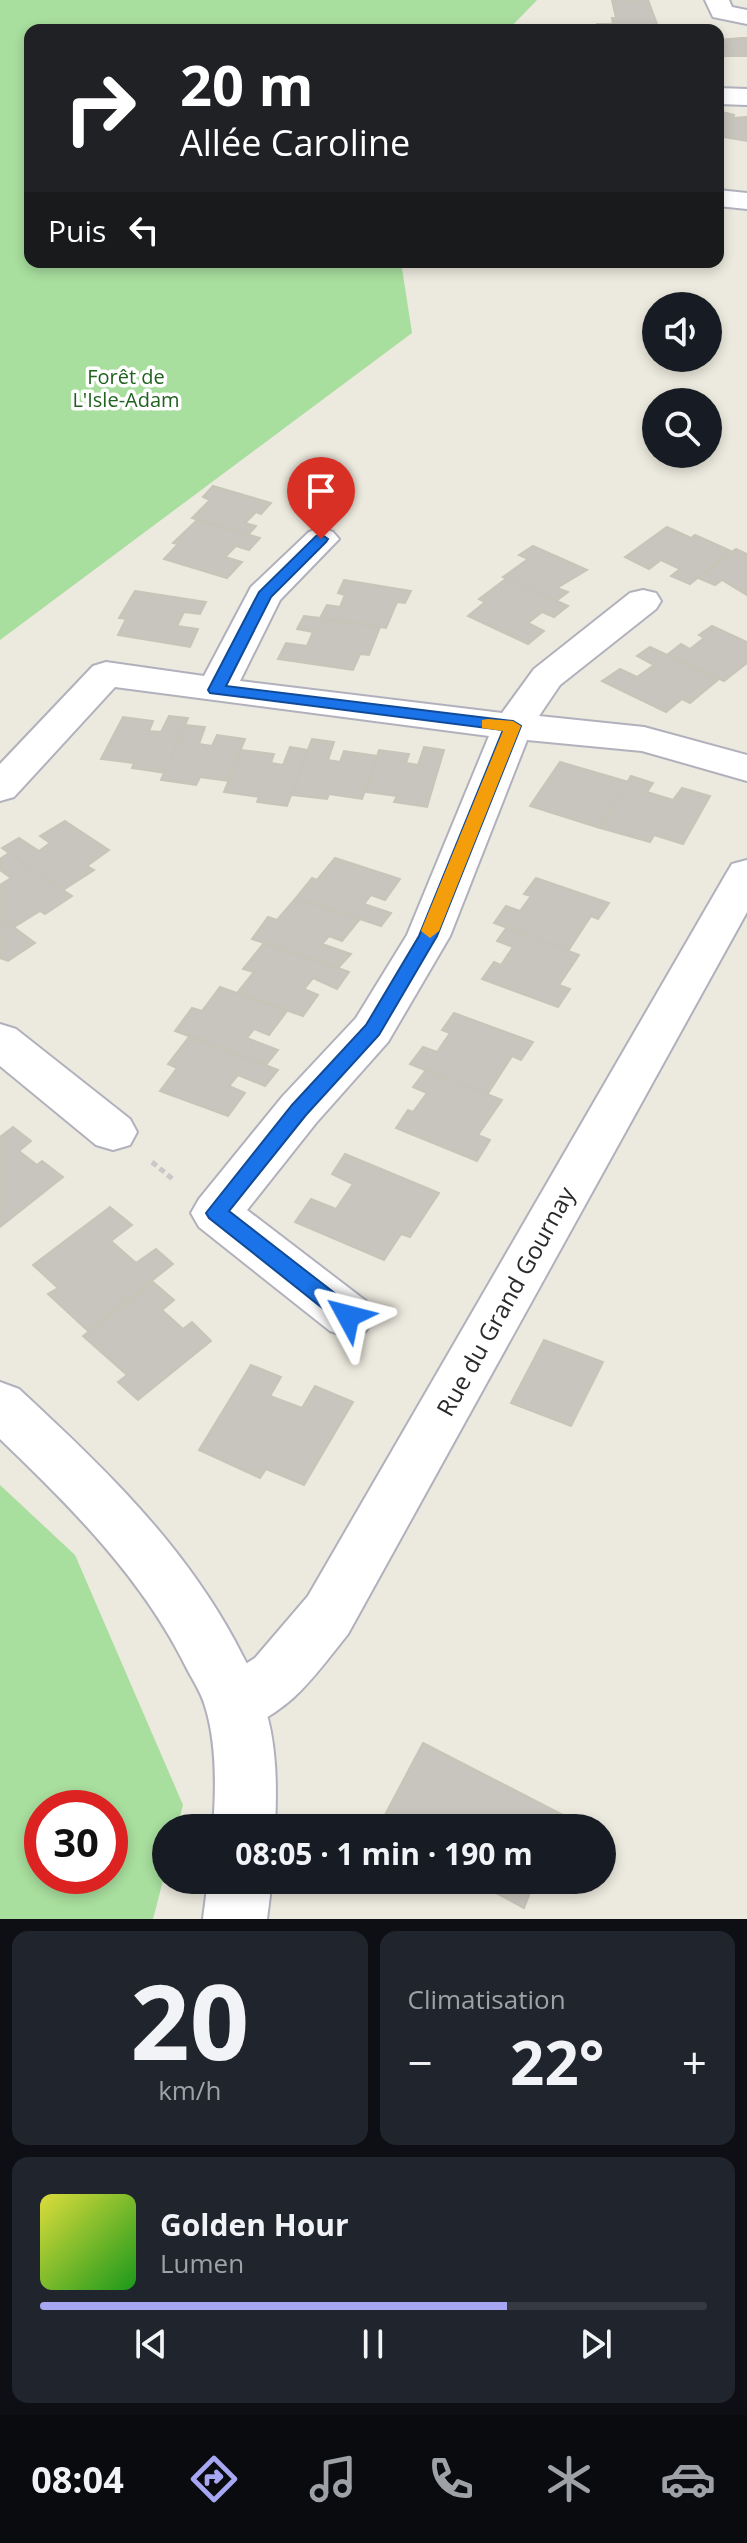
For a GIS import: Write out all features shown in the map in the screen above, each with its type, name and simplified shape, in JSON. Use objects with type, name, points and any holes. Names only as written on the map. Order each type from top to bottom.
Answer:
[{"type":"street","points":[[717,0],[722,12],[747,17]]},
{"type":"street","points":[[724,96],[747,97]]},
{"type":"street","points":[[724,199],[747,201]]},
{"type":"street","points":[[216,690],[264,595],[321,539]]},
{"type":"street","points":[[348,1316],[216,1213],[299,1110],[372,1030],[428,936],[513,726],[547,677],[643,601]]},
{"type":"street","points":[[0,788],[106,674],[513,726],[644,739],[747,768]]},
{"type":"street","name":"Rue du Grand Gournay","points":[[235,1704],[276,1678],[328,1615],[747,874]]},
{"type":"street","points":[[0,1041],[113,1132]]},
{"type":"street","points":[[0,1405],[66,1468],[151,1560],[198,1626],[235,1704],[245,1814]]},
{"type":"street","points":[[235,1919],[238,1894]]},
{"type":"path","points":[[113,1132],[216,1213]]},
{"type":"green space","name":"Forêt de L'Isle-Adam","points":[[0,0],[537,0],[514,24],[24,24],[24,268],[402,268],[412,333],[0,640]]},
{"type":"green space","points":[[0,1485],[75,1555],[183,1805],[181,1814],[152,1814],[152,1894],[160,1894],[153,1919],[0,1919]]},
{"type":"building","points":[[612,0],[648,0],[657,24],[613,24],[612,18],[616,18]]},
{"type":"building","points":[[747,38],[747,56],[724,56],[724,40]]},
{"type":"building","points":[[724,112],[734,115],[733,118],[747,117],[747,141],[724,137]]},
{"type":"building","points":[[213,486],[271,503],[261,514],[256,512],[245,523],[256,526],[248,535],[192,518],[210,500],[203,497]]},
{"type":"building","points":[[197,520],[260,538],[249,550],[236,546],[225,557],[242,562],[227,578],[164,559],[178,544],[173,543]]},
{"type":"building","points":[[667,527],[731,551],[690,584],[671,576],[680,569],[661,560],[649,569],[625,557]]},
{"type":"building","points":[[533,546],[587,570],[557,588],[568,592],[556,601],[503,577],[528,559],[519,555]]},
{"type":"building","points":[[736,549],[747,554],[747,595],[722,580],[715,585],[698,578]]},
{"type":"building","points":[[507,578],[568,606],[554,617],[542,612],[528,623],[544,631],[528,644],[468,616],[485,602],[479,599]]},
{"type":"building","points":[[344,580],[411,591],[405,603],[397,602],[386,628],[320,618],[327,605],[340,607],[345,595],[338,593]]},
{"type":"building","points":[[135,591],[206,602],[200,614],[184,612],[177,626],[198,629],[190,647],[118,635],[126,619],[119,618]]},
{"type":"building","points":[[304,616],[380,627],[369,655],[360,654],[353,670],[278,659],[286,643],[307,646],[313,632],[297,629]]},
{"type":"building","points":[[712,626],[747,642],[747,663],[724,681],[667,655],[681,644],[690,649],[704,638],[699,635]]},
{"type":"building","points":[[650,647],[719,679],[690,703],[682,699],[666,712],[602,681],[620,669],[637,677],[654,665],[637,656]]},
{"type":"building","points":[[169,716],[188,718],[165,773],[132,768],[134,763],[101,759],[123,717],[153,721],[149,731],[161,732]]},
{"type":"building","points":[[185,725],[205,727],[199,744],[212,746],[217,735],[245,739],[228,781],[200,777],[196,785],[161,780]]},
{"type":"building","points":[[312,739],[334,742],[328,760],[340,762],[344,751],[378,756],[362,799],[329,794],[327,799],[291,795]]},
{"type":"building","points":[[290,747],[308,750],[287,806],[257,802],[259,797],[224,792],[241,750],[274,754],[271,763],[283,765]]},
{"type":"building","points":[[424,747],[444,750],[427,807],[394,802],[397,796],[366,792],[379,750],[409,754],[406,763],[418,765]]},
{"type":"building","points":[[560,762],[629,782],[600,828],[530,806]]},
{"type":"building","points":[[631,776],[653,783],[647,792],[673,800],[682,788],[710,796],[683,844],[654,835],[650,842],[600,828]]},
{"type":"building","points":[[65,821],[109,850],[87,866],[94,870],[63,890],[2,848],[19,838],[39,851],[50,843],[40,836]]},
{"type":"building","points":[[9,853],[72,896],[45,914],[40,911],[14,927],[0,917],[0,885],[11,878],[0,870],[0,859]]},
{"type":"building","points":[[335,858],[400,879],[385,900],[371,895],[364,904],[391,913],[381,926],[296,898],[312,878],[317,880]]},
{"type":"building","points":[[536,878],[609,903],[598,919],[591,916],[568,951],[494,923],[506,906],[520,911],[531,896],[524,894]]},
{"type":"building","points":[[296,898],[360,919],[342,941],[329,936],[322,944],[351,954],[338,968],[252,939],[268,917],[277,920]]},
{"type":"building","points":[[0,917],[35,943],[8,961],[0,958]]},
{"type":"building","points":[[507,927],[579,955],[559,985],[570,989],[558,1007],[482,979],[494,962],[501,965],[513,947],[497,941]]},
{"type":"building","points":[[264,943],[349,972],[337,989],[313,978],[304,989],[318,995],[303,1016],[237,993],[254,972],[243,969]]},
{"type":"building","points":[[220,987],[287,1011],[269,1035],[254,1029],[247,1038],[278,1050],[266,1065],[175,1031],[192,1008],[202,1011]]},
{"type":"building","points":[[454,1013],[533,1042],[521,1060],[512,1056],[487,1095],[410,1064],[423,1047],[437,1052],[450,1033],[442,1030]]},
{"type":"building","points":[[189,1037],[278,1070],[265,1086],[238,1075],[229,1086],[245,1093],[228,1116],[160,1091],[177,1068],[168,1064]]},
{"type":"building","points":[[426,1070],[502,1100],[478,1135],[490,1140],[477,1161],[396,1128],[408,1110],[413,1112],[427,1093],[413,1087]]},
{"type":"building","points":[[13,1127],[31,1141],[19,1151],[37,1165],[42,1161],[63,1177],[0,1227],[0,1137]]},
{"type":"building","points":[[345,1154],[439,1193],[410,1237],[401,1234],[384,1260],[295,1222],[311,1199],[336,1209],[353,1184],[332,1174]]},
{"type":"building","points":[[110,1207],[132,1225],[111,1241],[136,1263],[156,1249],[173,1264],[88,1331],[48,1294],[58,1288],[33,1265]]},
{"type":"building","points":[[153,1282],[174,1300],[162,1310],[183,1329],[192,1322],[211,1341],[138,1400],[118,1382],[127,1375],[83,1336]]},
{"type":"building","points":[[544,1340],[603,1362],[571,1426],[511,1403]]},
{"type":"building","points":[[251,1365],[281,1377],[270,1396],[302,1408],[315,1386],[353,1402],[304,1485],[266,1469],[260,1478],[199,1450]]},
{"type":"building","points":[[423,1743],[561,1814],[385,1814]]},
{"type":"building","points":[[498,1894],[530,1894],[524,1908]]},
{"type":"slow traffic","points":[[430,931],[513,726],[488,724]]},
{"type":"route","points":[[321,539],[264,595],[216,690],[513,726],[428,936],[372,1030],[299,1110],[216,1213],[348,1316]]}]
